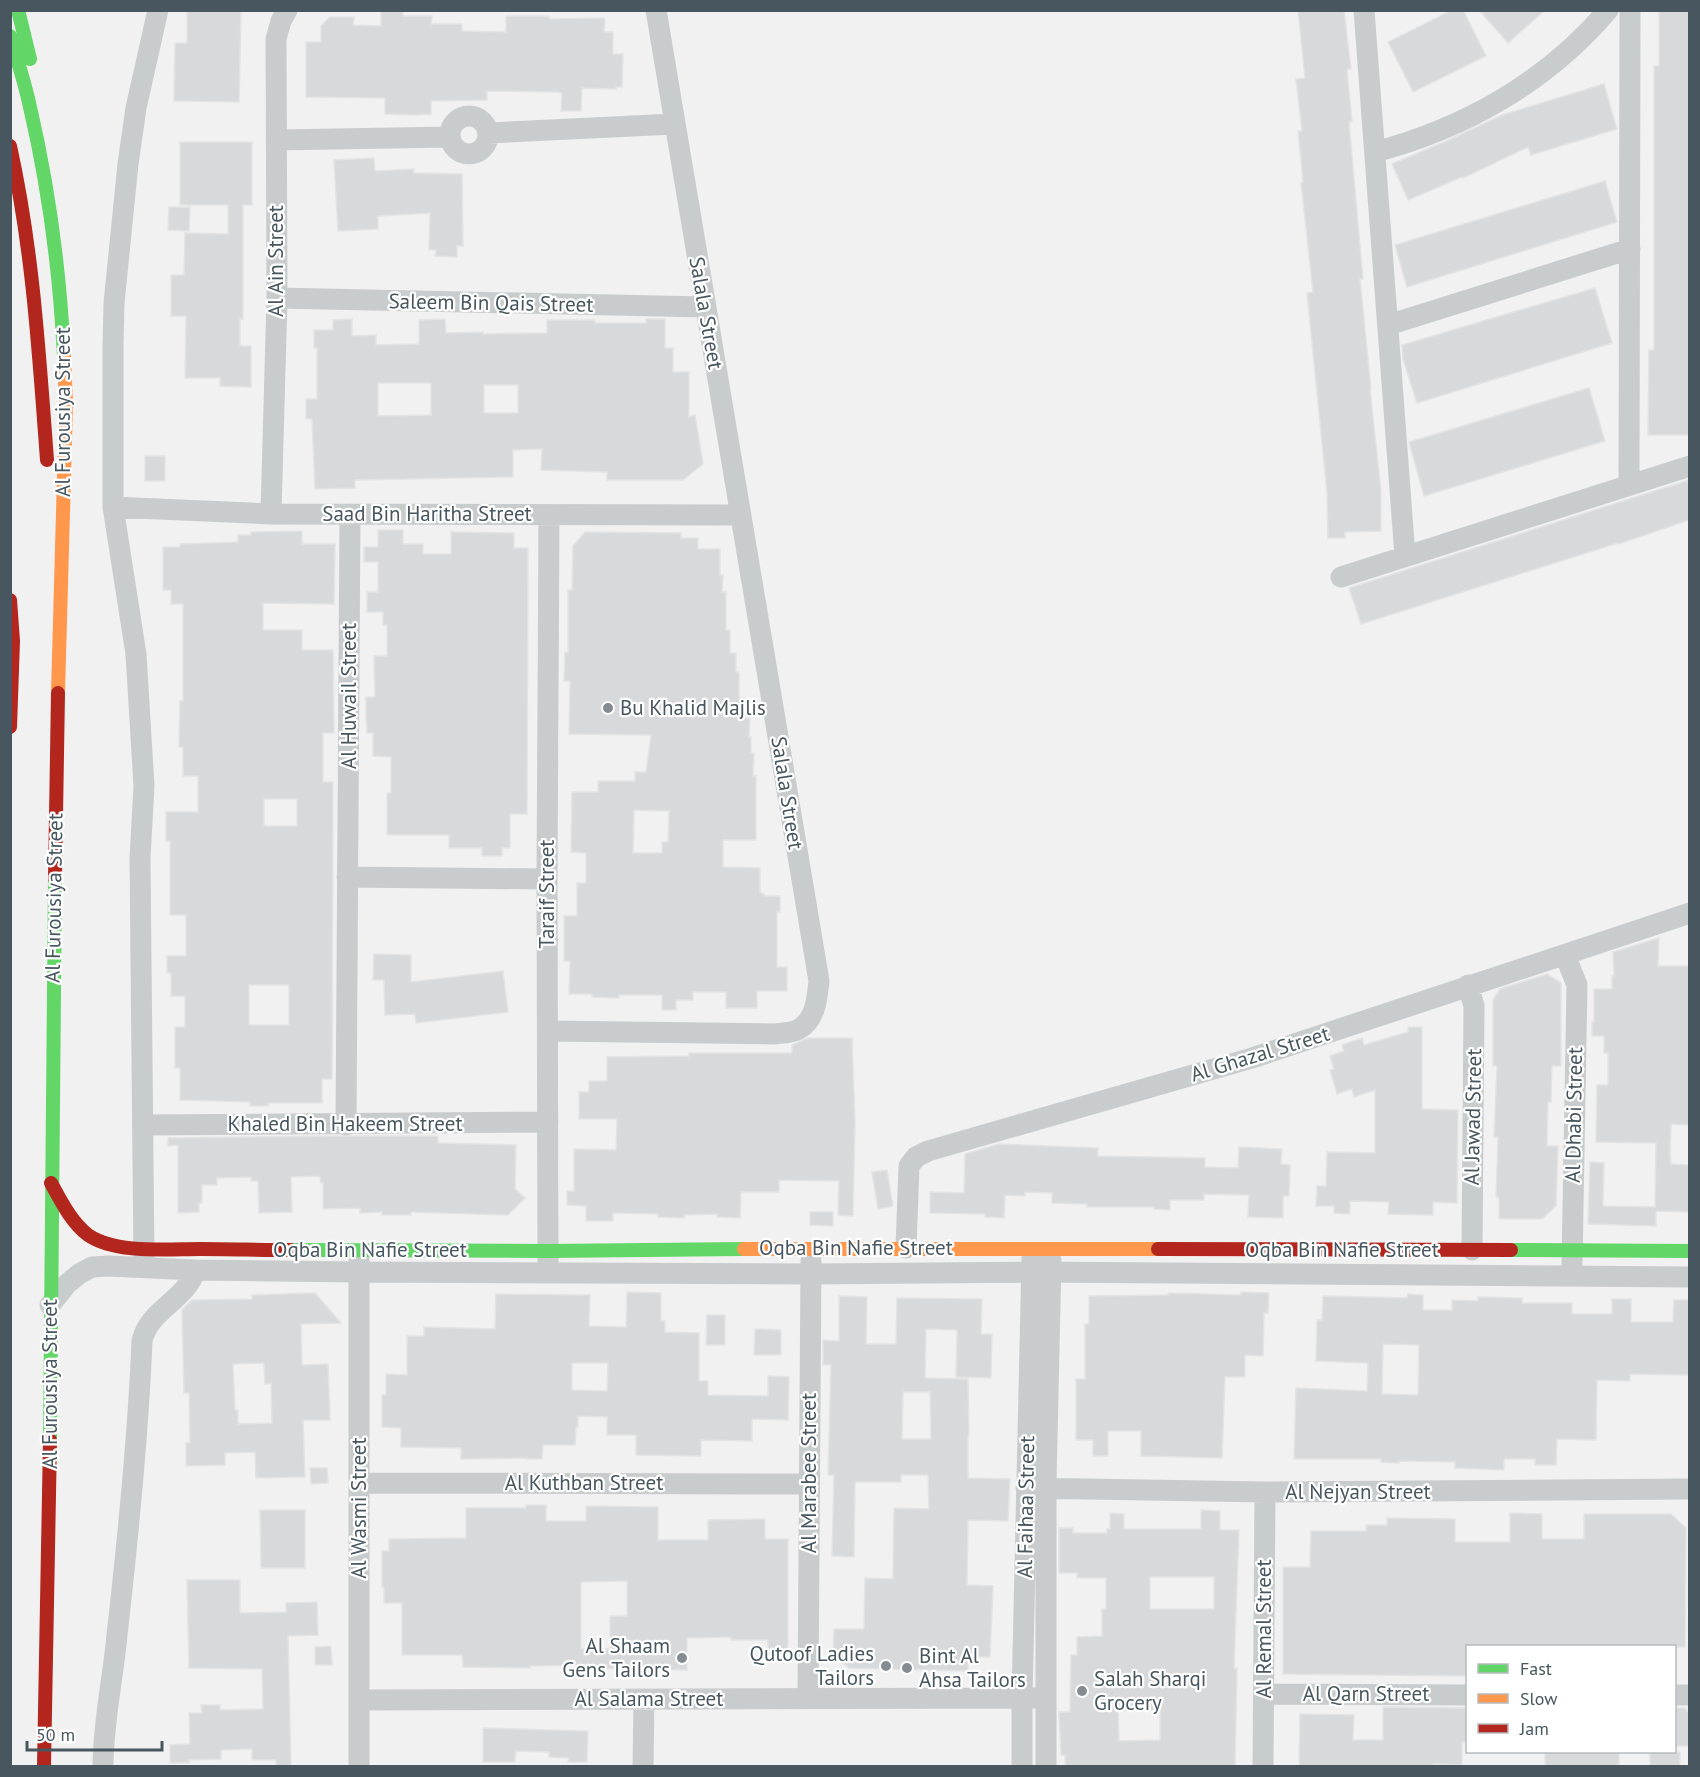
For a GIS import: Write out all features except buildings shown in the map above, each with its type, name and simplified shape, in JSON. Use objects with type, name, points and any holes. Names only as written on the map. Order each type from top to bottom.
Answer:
[{"type":"main road","points":[[18,10],[35,89],[40,153]]},
{"type":"main road","name":"Al Furousiya Street","points":[[10,36],[40,153],[56,252],[65,353],[66,454],[60,584],[56,770],[49,1505],[44,1767]]},
{"type":"main road","points":[[10,146],[25,219],[34,290],[48,472]]},
{"type":"main road","points":[[50,492],[60,584]]},
{"type":"main road","points":[[10,600],[13,641],[10,727]]},
{"type":"main road","name":"Oqba Bin Nafie Street","points":[[51,1184],[73,1220],[83,1231],[95,1239],[144,1258],[273,1250],[1042,1248],[1689,1251]]},
{"type":"street","points":[[144,1258],[140,858],[144,786],[135,654],[113,507],[114,303],[136,108],[158,10]]},
{"type":"street","name":"Al Ain Street","points":[[271,514],[277,298],[276,39],[280,21],[287,10]]},
{"type":"street","name":"Salala Street","points":[[548,1031],[775,1034],[799,1030],[810,1018],[817,1003],[819,981],[656,10]]},
{"type":"street","points":[[1364,10],[1405,556]]},
{"type":"street","points":[[1375,152],[1445,130],[1491,106],[1531,81],[1561,58],[1608,10]]},
{"type":"street","points":[[1629,485],[1630,10]]},
{"type":"street","points":[[277,140],[450,137],[450,130],[454,123],[467,116],[480,120],[488,133],[674,124]]},
{"type":"street","points":[[1388,325],[1630,249]]},
{"type":"street","name":"Saleem Bin Qais Street","points":[[277,298],[705,307]]},
{"type":"street","points":[[1341,577],[1689,466]]},
{"type":"street","name":"Saad Bin Haritha Street","points":[[113,507],[271,514],[741,515]]},
{"type":"street","name":"Al Huwail Street","points":[[346,1125],[350,514]]},
{"type":"street","name":"Taraif Street","points":[[548,1273],[549,515]]},
{"type":"street","points":[[347,877],[547,879]]},
{"type":"street","name":"Al Ghazal Street","points":[[906,1248],[909,1166],[916,1157],[928,1151],[1252,1058],[1689,913]]},
{"type":"street","name":"Al Dhabi Street","points":[[1565,955],[1577,986],[1573,1277]]},
{"type":"street","name":"Al Jawad Street","points":[[1468,985],[1474,1006],[1472,1250]]},
{"type":"street","name":"Khaled Bin Hakeem Street","points":[[143,1125],[548,1122]]},
{"type":"street","name":"Al Marabee Street","points":[[808,1698],[811,1248]]},
{"type":"street","name":"Al Faihaa Street","points":[[1022,1767],[1022,1697],[1036,1489],[1042,1248]]},
{"type":"street","points":[[273,1250],[273,1271]]},
{"type":"street","name":"Al Wasmi Street","points":[[358,1250],[359,1767]]},
{"type":"street","name":"Oqba Bin Nafie Street","points":[[50,1306],[67,1284],[92,1267],[144,1258],[195,1270],[358,1272],[811,1274],[1042,1272],[1689,1276]]},
{"type":"street","points":[[103,1767],[104,1734],[130,1521],[142,1341],[146,1328],[188,1285],[195,1270]]},
{"type":"street","name":"Al Kuthban Street","points":[[359,1483],[809,1484]]},
{"type":"street","name":"Al Faihaa Street","points":[[1036,1489],[1046,1698],[1046,1767]]},
{"type":"street","name":"Al Nejyan Street","points":[[1036,1489],[1265,1492],[1689,1489]]},
{"type":"street","name":"Al Remal Street","points":[[1263,1767],[1265,1492]]},
{"type":"street","name":"Al Qarn Street","points":[[1264,1694],[1466,1695]]},
{"type":"street","name":"Al Salama Street","points":[[359,1700],[1046,1698]]},
{"type":"street","points":[[644,1699],[644,1767]]},
{"type":"traffic: fast","points":[[18,10],[30,59]]},
{"type":"traffic: fast","points":[[10,36],[28,98],[48,200],[60,294],[64,357]]},
{"type":"traffic: fast","points":[[50,1440],[55,878]]},
{"type":"traffic: fast","points":[[291,1250],[744,1249]]},
{"type":"traffic: fast","points":[[1511,1250],[1690,1251]]},
{"type":"traffic: slow","points":[[58,693],[66,404],[64,357]]},
{"type":"traffic: slow","points":[[744,1249],[1158,1249]]},
{"type":"traffic: jam","points":[[10,146],[30,263],[47,460]]},
{"type":"traffic: jam","points":[[10,600],[13,641],[10,727]]},
{"type":"traffic: jam","points":[[55,878],[58,693]]},
{"type":"traffic: jam","points":[[51,1183],[76,1224],[88,1235],[113,1245],[157,1250],[291,1250]]},
{"type":"traffic: jam","points":[[1158,1249],[1511,1250]]},
{"type":"traffic: jam","points":[[44,1766],[50,1440]]},
{"type":"place","name":"Bu Khalid Majlis","points":[[608,708]]},
{"type":"place","name":"Al Shaam Gens Tailors","points":[[682,1658]]},
{"type":"place","name":"Qutoof Ladies Tailors","points":[[886,1666]]},
{"type":"place","name":"Bint Al Ahsa Tailors","points":[[907,1668]]},
{"type":"place","name":"Salah Sharqi Grocery","points":[[1082,1691]]}]
